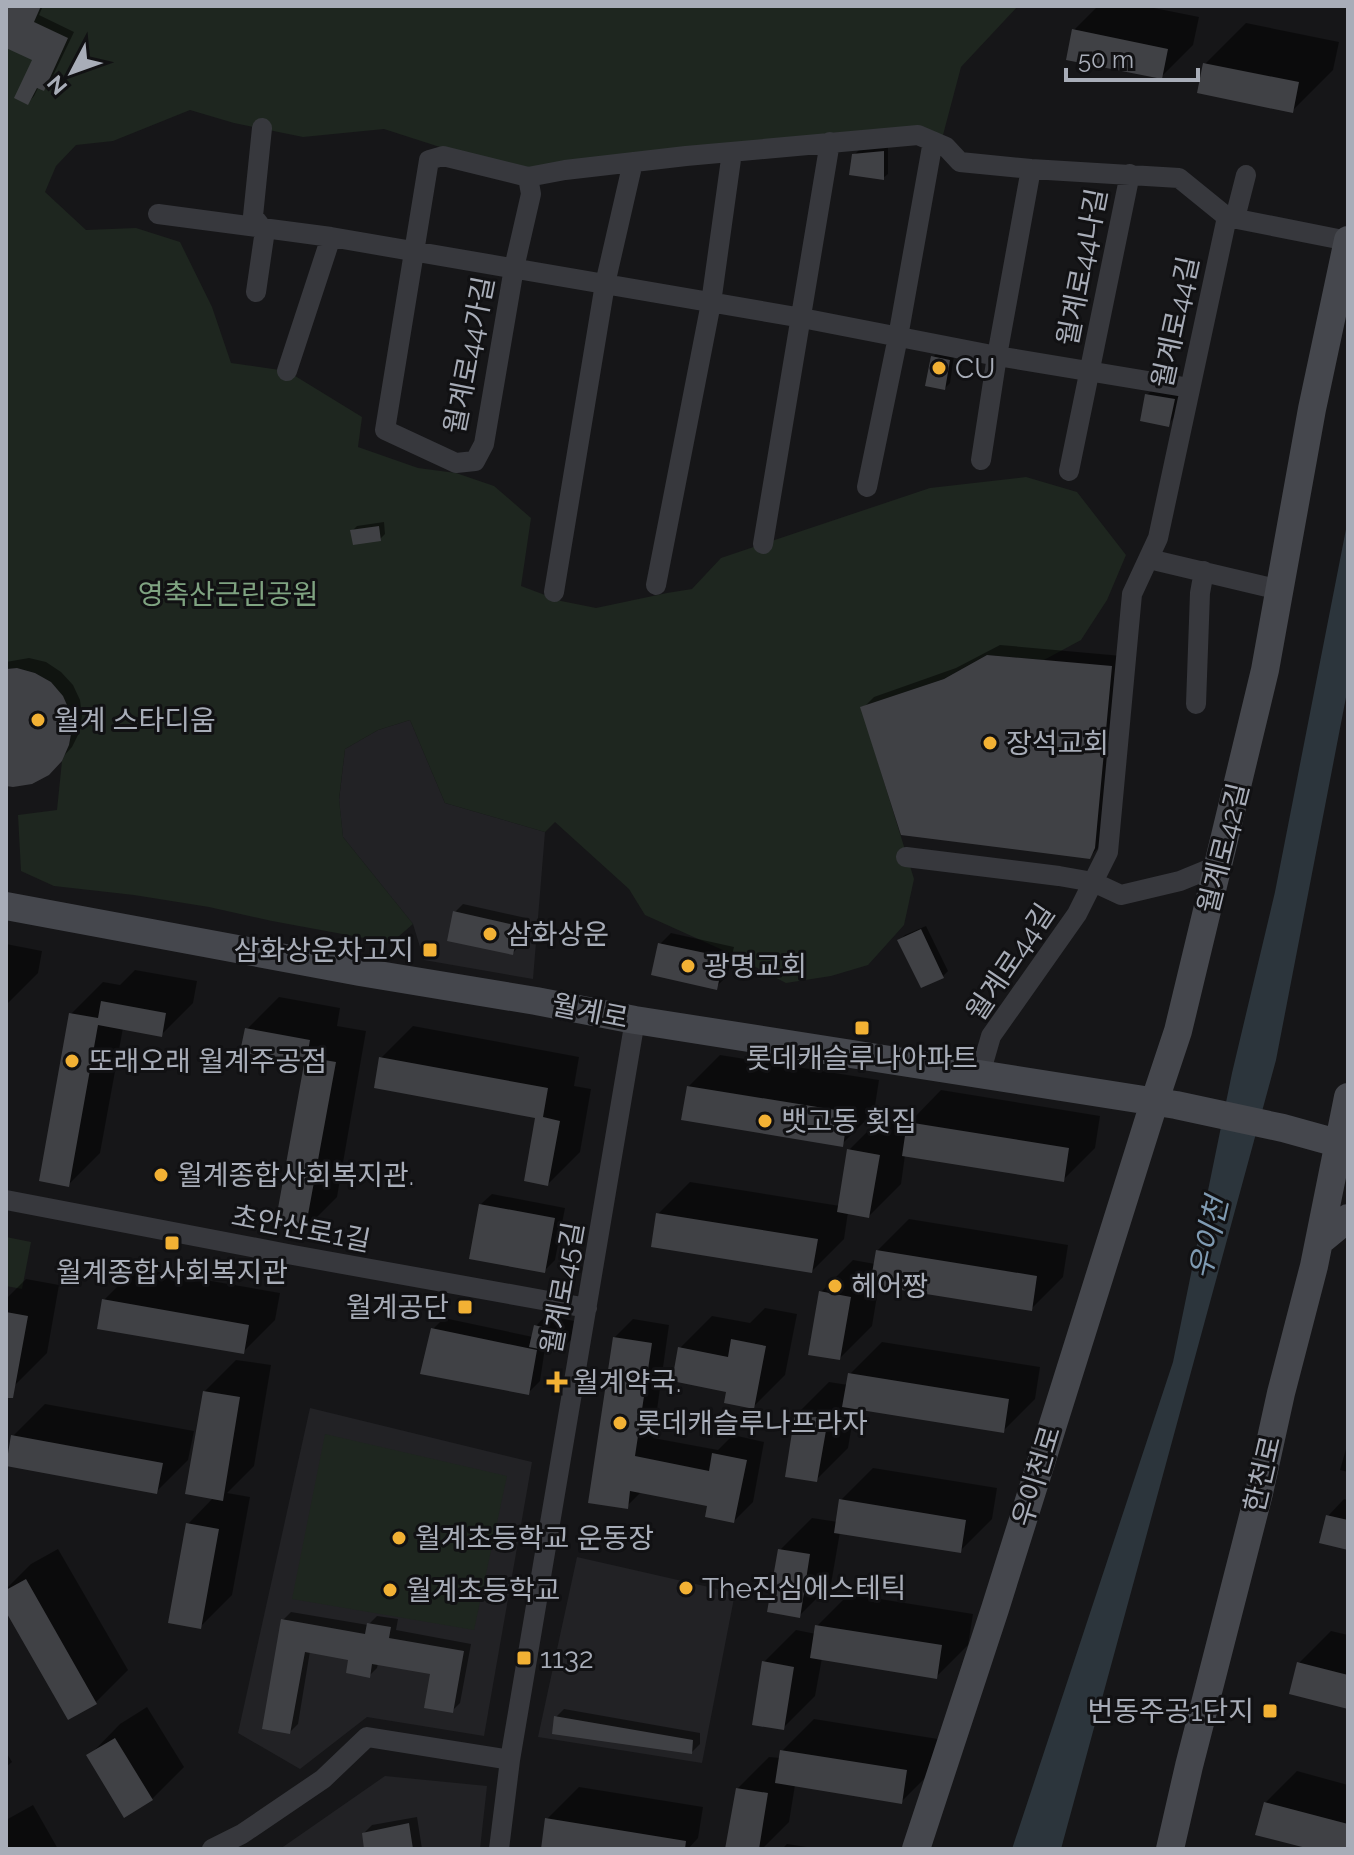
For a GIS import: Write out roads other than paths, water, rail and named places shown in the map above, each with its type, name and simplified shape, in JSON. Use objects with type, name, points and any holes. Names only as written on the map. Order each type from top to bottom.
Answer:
[{"type":"main road","name":"월계로42길","points":[[1165,1104],[1178,1031],[1265,670],[1312,409],[1348,240]]},
{"type":"main road","name":"월계로","points":[[6,906],[635,1020],[1165,1104],[1283,1128],[1344,1145]]},
{"type":"main road","name":"한천로","points":[[1170,1849],[1344,1145],[1348,1097]]},
{"type":"main road","name":"우이천로","points":[[916,1849],[1165,1104]]},
{"type":"main road","points":[[1319,1242],[1348,1218]]},
{"type":"street","points":[[256,292],[264,237],[262,228],[253,216],[262,128]]},
{"type":"street","name":"월계로44나길","points":[[414,251],[429,160],[443,156],[528,177],[633,162],[918,135],[946,147],[960,162],[1179,178],[1231,217]]},
{"type":"street","points":[[867,487],[933,141]]},
{"type":"street","points":[[763,544],[830,142]]},
{"type":"street","points":[[656,585],[711,303],[732,152]]},
{"type":"street","points":[[554,592],[605,284],[633,162]]},
{"type":"street","points":[[981,460],[1031,169]]},
{"type":"street","name":"월계로44나길","points":[[1090,372],[1130,174]]},
{"type":"street","name":"월계로44길","points":[[980,1074],[991,1036],[1077,914],[1108,852],[1132,594],[1158,538],[1231,217],[1246,175]]},
{"type":"street","points":[[514,268],[531,194],[528,177]]},
{"type":"street","name":"월계로44가길","points":[[158,214],[331,237],[1190,388]]},
{"type":"street","points":[[1231,217],[1348,240]]},
{"type":"street","points":[[287,371],[331,237]]},
{"type":"street","name":"월계로44가길","points":[[414,251],[385,430],[456,463],[475,461],[484,444],[514,268]]},
{"type":"street","points":[[1069,471],[1090,372]]},
{"type":"street","points":[[1149,559],[1280,590]]},
{"type":"street","points":[[1196,704],[1200,593],[1204,571]]},
{"type":"street","name":"월계로44길","points":[[906,857],[1093,882],[1121,895],[1180,881],[1219,865]]},
{"type":"street","name":"월계로45길","points":[[499,1849],[510,1760],[635,1020]]},
{"type":"street","name":"초안산로1길","points":[[6,1200],[587,1308]]},
{"type":"street","points":[[212,1849],[242,1834],[323,1779],[367,1737],[510,1760]]},
{"type":"water","name":"우이천","points":[[1348,519],[1348,687],[1276,1060],[1061,1849],[1012,1849],[1173,1362],[1232,1073],[1275,892]]},
{"type":"place","name":"CU","points":[[939,368]]},
{"type":"place","name":"월계 스타디움","points":[[38,720]]},
{"type":"place","name":"장석교회","points":[[990,743]]},
{"type":"place","name":"삼화상운","points":[[490,934]]},
{"type":"place","name":"삼화상운차고지","points":[[430,950]]},
{"type":"place","name":"광명교회","points":[[688,966]]},
{"type":"place","name":"롯데캐슬루나아파트","points":[[862,1028]]},
{"type":"place","name":"또래오래 월계주공점","points":[[72,1061]]},
{"type":"place","name":"뱃고동 횟집","points":[[765,1121]]},
{"type":"place","name":"월계종합사회복지관.","points":[[161,1175]]},
{"type":"place","name":"월계종합사회복지관","points":[[172,1243]]},
{"type":"place","name":"헤어짱","points":[[835,1286]]},
{"type":"place","name":"월계공단","points":[[465,1307]]},
{"type":"place","name":"월계약국.","points":[[557,1382]]},
{"type":"place","name":"롯데캐슬루나프라자","points":[[620,1423]]},
{"type":"place","name":"월계초등학교 운동장","points":[[399,1538]]},
{"type":"place","name":"The진심에스테틱","points":[[686,1588]]},
{"type":"place","name":"월계초등학교","points":[[390,1590]]},
{"type":"place","name":"1132","points":[[524,1658]]},
{"type":"place","name":"번동주공1단지","points":[[1270,1711]]},
{"type":"park label","name":"영축산근린공원","points":[[228,594]]}]
